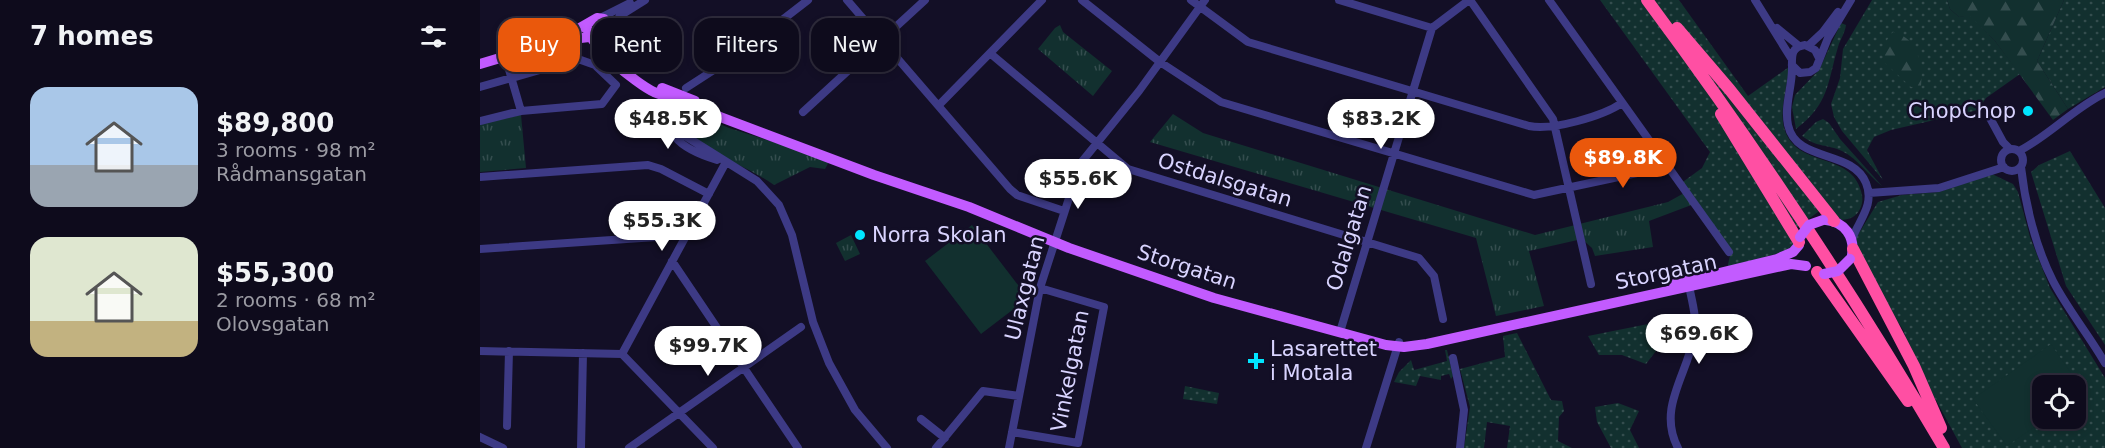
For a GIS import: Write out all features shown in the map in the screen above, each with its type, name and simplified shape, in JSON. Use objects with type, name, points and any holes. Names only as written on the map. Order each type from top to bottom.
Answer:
[{"type":"highway","points":[[1647,0],[1701,73],[1862,310],[1942,448]]},
{"type":"highway","points":[[1656,0],[1745,122],[1869,307],[1953,448]]},
{"type":"highway","points":[[1677,28],[1730,90],[1833,222]]},
{"type":"highway","points":[[1701,73],[1723,117],[1799,242]]},
{"type":"highway","points":[[1852,249],[1918,375],[1941,428]]},
{"type":"highway","points":[[1816,271],[1942,448]]},
{"type":"main road","points":[[580,28],[592,20]]},
{"type":"main road","points":[[580,40],[591,39],[587,24]]},
{"type":"main road","name":"Storgatan","points":[[591,39],[632,80],[678,95]]},
{"type":"main road","points":[[480,64],[498,59]]},
{"type":"main road","name":"Storgatan","points":[[633,72],[642,79],[678,95],[874,175],[969,207],[1055,241],[1214,298],[1398,344],[1427,344],[1688,284],[1791,264],[1816,271]]},
{"type":"main road","points":[[1833,222],[1852,249],[1838,271],[1816,271],[1800,256],[1799,242],[1809,225],[1833,222]]},
{"type":"main road","name":"Storgatan","points":[[1688,284],[1777,259],[1793,252],[1799,242]]},
{"type":"street","points":[[619,18],[645,0]]},
{"type":"street","points":[[808,0],[737,55],[678,95],[676,119],[682,134],[757,181],[779,205],[792,235],[813,322],[829,363],[855,410],[886,448]]},
{"type":"street","points":[[847,0],[863,18]]},
{"type":"street","points":[[899,25],[925,0]]},
{"type":"street","points":[[939,105],[1042,0]]},
{"type":"street","points":[[1082,0],[1160,62],[1221,102],[1534,195],[1637,172],[1663,160]]},
{"type":"street","points":[[1191,0],[1202,3],[1248,42],[1534,127],[1607,112],[1622,102]]},
{"type":"street","points":[[1339,0],[1432,28],[1469,0],[1551,115],[1555,124],[1591,284]]},
{"type":"street","points":[[1549,0],[1729,252]]},
{"type":"street","points":[[1755,0],[1770,22],[1795,70],[1806,73]]},
{"type":"street","points":[[1849,0],[1823,32],[1804,46],[1792,62],[1787,116],[1789,127],[1795,138],[1813,152],[1850,164],[1862,176],[1869,193],[1867,210],[1861,220],[1852,249]]},
{"type":"street","points":[[1791,91],[1806,73],[1816,68],[1849,0]]},
{"type":"street","points":[[600,18],[631,1]]},
{"type":"street","name":"Ulaxgatan","points":[[1010,448],[1040,288],[1080,164],[1160,62],[1202,3]]},
{"type":"street","points":[[1770,22],[1804,46],[1815,50],[1819,58]]},
{"type":"street","name":"Odalgatan","points":[[1340,330],[1432,28]]},
{"type":"street","name":"Ostdalsgatan","points":[[991,54],[1096,144],[1133,171],[1413,254],[1426,263],[1434,276],[1443,319]]},
{"type":"street","points":[[480,87],[578,59],[595,65],[616,85],[602,104],[521,111],[480,121]]},
{"type":"street","points":[[899,59],[1017,195],[1064,211]]},
{"type":"street","points":[[510,72],[521,111]]},
{"type":"street","points":[[803,112],[848,72]]},
{"type":"street","points":[[1869,193],[1939,188],[2015,166],[2037,141],[2081,107],[2105,93]]},
{"type":"street","points":[[1990,118],[2023,186],[2041,251],[2054,282],[2105,363]]},
{"type":"street","points":[[1981,174],[2007,150],[2037,141]]},
{"type":"street","points":[[2007,150],[2015,166]]},
{"type":"street","points":[[622,354],[726,162]]},
{"type":"street","points":[[480,177],[648,165],[661,169],[709,194]]},
{"type":"street","points":[[1833,222],[1861,220]]},
{"type":"street","points":[[480,249],[686,235]]},
{"type":"street","points":[[672,261],[798,448]]},
{"type":"street","points":[[1678,448],[1672,434],[1670,418],[1695,335],[1688,284]]},
{"type":"street","name":"Vinkelgatan","points":[[1012,432],[1078,443],[1104,308],[1040,288]]},
{"type":"street","points":[[629,448],[801,327]]},
{"type":"street","points":[[1366,448],[1398,344]]},
{"type":"street","points":[[480,351],[622,354],[713,448]]},
{"type":"street","points":[[507,426],[509,351]]},
{"type":"street","points":[[581,448],[583,352]]},
{"type":"street","points":[[1453,358],[1464,410],[1460,448]]},
{"type":"street","points":[[936,448],[983,391],[1019,396]]},
{"type":"street","points":[[921,419],[945,438]]},
{"type":"street","points":[[480,437],[503,448]]},
{"type":"green space","points":[[1600,0],[1679,0],[1748,96],[1789,67],[1783,107],[1785,131],[1792,143],[1801,150],[1847,170],[1855,179],[1862,198],[1857,214],[1842,220],[1826,206],[1791,232],[1794,243],[1791,249],[1727,269],[1731,251],[1680,184],[1702,168],[1710,152]]},
{"type":"green space","points":[[1872,0],[1947,0],[1950,9],[1959,17],[1970,15],[1995,41],[2020,74],[1986,98],[1978,110],[1891,130],[1874,137],[1867,150],[1883,180],[1842,131],[1834,117],[1831,104],[1840,78],[1843,49]]},
{"type":"green space","points":[[1947,0],[2064,0],[2037,61],[2068,109],[2053,120],[1995,41],[1970,16],[1959,17],[1950,9]]},
{"type":"green space","points":[[2064,0],[2105,0],[2105,87],[2068,109],[2037,61]]},
{"type":"green space","points":[[1841,23],[1846,25],[1821,102],[1807,120],[1796,129],[1792,107],[1795,95],[1819,70]]},
{"type":"green space","points":[[1060,25],[1063,32],[1112,71],[1093,96],[1038,49]]},
{"type":"green space","points":[[1893,32],[1908,40],[1917,53],[1920,60],[1921,86],[1911,87],[1885,63],[1884,44]]},
{"type":"green space","points":[[684,110],[689,110],[729,128],[830,160],[825,169],[810,167],[774,185],[707,149],[687,134],[679,117]]},
{"type":"green space","points":[[1173,114],[1203,133],[1535,235],[1668,202],[1686,192],[1694,204],[1649,221],[1653,247],[1595,256],[1592,248],[1582,239],[1529,251],[1544,306],[1496,316],[1476,238],[1150,142]]},
{"type":"green space","points":[[521,115],[526,168],[480,172],[480,124]]},
{"type":"green space","points":[[1823,119],[1829,123],[1840,139],[1882,186],[1848,154],[1802,136],[1816,122]]},
{"type":"green space","points":[[2070,151],[2105,208],[2105,345],[2066,286],[2031,172],[2039,165]]},
{"type":"green space","points":[[1992,174],[2013,184],[2018,192],[2030,237],[2050,288],[2105,378],[2105,448],[1962,448],[1906,345],[1903,329],[1892,318],[1857,250],[1856,238],[1878,202],[1902,195],[1939,192]]},
{"type":"green space","points":[[972,225],[1028,298],[981,334],[925,261]]},
{"type":"green space","points":[[851,235],[860,254],[845,261],[836,243]]},
{"type":"green space","points":[[1648,324],[1660,336],[1656,351],[1646,364],[1622,355],[1599,355],[1588,336]]},
{"type":"green space","points":[[1517,333],[1551,400],[1562,401],[1564,411],[1559,417],[1558,441],[1572,448],[1507,448],[1510,426],[1487,422],[1484,448],[1464,448],[1470,407],[1460,369],[1505,357],[1503,336]]},
{"type":"green space","points":[[2051,344],[2072,375],[2032,375],[2032,429],[2007,446],[1973,399]]},
{"type":"green space","points":[[1445,350],[1447,350],[1453,376],[1451,379],[1449,374],[1441,376],[1441,380],[1420,376],[1416,386],[1394,382],[1399,372],[1411,360],[1414,370],[1447,361]]},
{"type":"green space","points":[[1185,386],[1219,393],[1217,404],[1183,399]]},
{"type":"green space","points":[[1618,403],[1639,411],[1630,430],[1639,448],[1611,448],[1597,422],[1595,407]]},
{"type":"place","name":"ChopChop","points":[[2028,111]]},
{"type":"place","name":"Norra Skolan","points":[[860,235]]},
{"type":"place","name":"Lasarettet i Motala","points":[[1256,361]]}]
